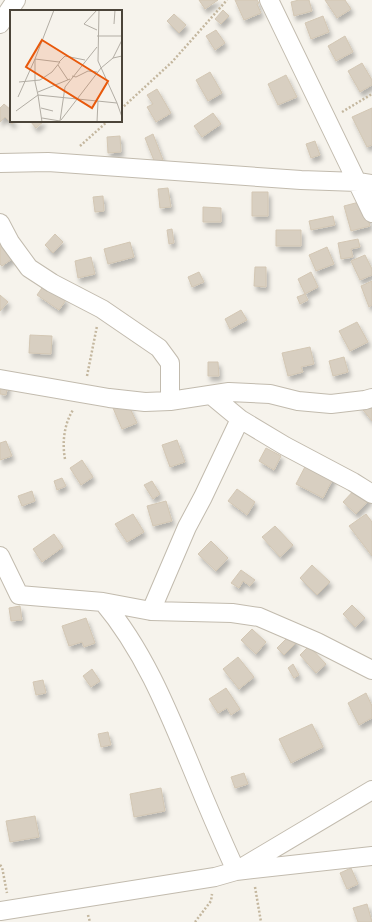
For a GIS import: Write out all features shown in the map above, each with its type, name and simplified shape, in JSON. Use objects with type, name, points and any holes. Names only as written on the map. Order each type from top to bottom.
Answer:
[{"type":"street","points":[[0,24],[16,0]]},
{"type":"street","points":[[269,0],[328,121],[365,183],[372,213]]},
{"type":"street","points":[[0,163],[48,162],[301,180],[365,183]]},
{"type":"street","points":[[0,223],[10,242],[29,268],[52,283],[102,308],[159,348],[170,363],[170,402]]},
{"type":"street","points":[[0,379],[109,398],[145,402],[170,402],[229,392],[270,394],[298,401],[331,404],[372,398]]},
{"type":"street","points":[[211,394],[240,419],[285,446],[353,482],[372,494]]},
{"type":"street","points":[[151,611],[187,527],[240,419]]},
{"type":"street","points":[[0,556],[19,595],[103,602],[151,611],[232,613],[260,617],[317,642],[372,670]]},
{"type":"street","points":[[103,602],[134,645],[152,677],[179,737],[244,870]]},
{"type":"street","points":[[244,870],[372,790]]},
{"type":"street","points":[[5,910],[215,877],[244,870],[372,856]]},
{"type":"path","points":[[122,108],[172,62],[227,0]]},
{"type":"path","points":[[328,121],[372,94]]},
{"type":"path","points":[[61,163],[107,122]]},
{"type":"path","points":[[0,865],[2,867],[5,910]]},
{"type":"path","points":[[244,870],[261,922]]},
{"type":"path","points":[[195,922],[211,901],[215,877]]},
{"type":"building","points":[[199,0],[218,0],[205,9]]},
{"type":"building","points":[[235,0],[257,0],[261,13],[244,20]]},
{"type":"building","points":[[309,0],[312,11],[294,16],[291,2]]},
{"type":"building","points":[[325,0],[345,0],[351,9],[337,18]]},
{"type":"building","points":[[223,10],[229,16],[221,24],[215,19]]},
{"type":"building","points":[[174,14],[186,25],[179,33],[167,21]]},
{"type":"building","points":[[323,16],[329,32],[311,39],[305,23]]},
{"type":"building","points":[[216,30],[225,43],[215,50],[206,36]]},
{"type":"building","points":[[345,36],[353,52],[336,61],[328,46]]},
{"type":"building","points":[[362,63],[372,80],[372,85],[360,92],[348,71]]},
{"type":"building","points":[[210,72],[222,93],[208,101],[196,80]]},
{"type":"building","points":[[286,75],[297,97],[278,105],[268,84]]},
{"type":"building","points":[[157,89],[171,113],[156,122],[147,107],[153,104],[147,95]]},
{"type":"building","points":[[4,104],[10,109],[10,122],[5,117],[0,122],[0,108]]},
{"type":"building","points":[[372,108],[372,145],[367,147],[352,117]]},
{"type":"building","points":[[213,113],[221,124],[202,137],[194,126]]},
{"type":"building","points":[[31,122],[43,122],[36,128]]},
{"type":"building","points":[[153,134],[163,160],[155,163],[145,138]]},
{"type":"building","points":[[120,136],[121,152],[108,153],[107,137]]},
{"type":"building","points":[[315,141],[320,155],[311,158],[306,144]]},
{"type":"building","points":[[168,188],[171,207],[160,208],[158,189]]},
{"type":"building","points":[[252,192],[268,192],[268,216],[252,216]]},
{"type":"building","points":[[103,196],[104,211],[95,212],[93,197]]},
{"type":"building","points":[[363,201],[370,226],[351,231],[344,206]]},
{"type":"building","points":[[203,207],[221,208],[221,222],[203,222]]},
{"type":"building","points":[[333,216],[335,225],[311,230],[309,221]]},
{"type":"building","points":[[172,229],[174,243],[169,244],[167,230]]},
{"type":"building","points":[[276,230],[301,230],[301,246],[276,246]]},
{"type":"building","points":[[55,234],[63,242],[53,253],[45,245]]},
{"type":"building","points":[[358,239],[360,247],[351,249],[353,257],[341,259],[338,243]]},
{"type":"building","points":[[0,241],[16,256],[2,266],[0,264]]},
{"type":"building","points":[[130,242],[134,257],[108,264],[104,249]]},
{"type":"building","points":[[327,247],[334,264],[316,271],[309,255]]},
{"type":"building","points":[[365,255],[372,269],[372,275],[360,280],[351,261]]},
{"type":"building","points":[[91,257],[95,274],[78,278],[75,261]]},
{"type":"building","points":[[255,267],[266,267],[266,287],[254,286]]},
{"type":"building","points":[[199,272],[204,282],[192,287],[188,277]]},
{"type":"building","points":[[311,272],[318,287],[305,294],[298,279]]},
{"type":"building","points":[[372,281],[372,305],[369,307],[361,286]]},
{"type":"building","points":[[44,285],[66,300],[59,310],[37,295]]},
{"type":"building","points":[[305,294],[308,300],[300,304],[297,297]]},
{"type":"building","points":[[0,295],[8,302],[0,311]]},
{"type":"building","points":[[241,310],[247,320],[230,329],[225,319]]},
{"type":"building","points":[[357,322],[368,342],[350,351],[339,331]]},
{"type":"building","points":[[30,335],[52,336],[51,354],[29,353]]},
{"type":"building","points":[[310,347],[314,364],[301,367],[303,372],[288,376],[282,353]]},
{"type":"building","points":[[344,357],[348,372],[333,376],[329,361]]},
{"type":"building","points":[[208,362],[218,362],[219,376],[208,376]]},
{"type":"building","points":[[0,383],[8,384],[6,395],[0,394]]},
{"type":"building","points":[[127,402],[137,423],[122,429],[113,408]]},
{"type":"building","points":[[372,402],[372,421],[359,405]]},
{"type":"building","points":[[177,440],[185,462],[170,467],[162,445]]},
{"type":"building","points":[[6,441],[12,456],[0,460],[0,443]]},
{"type":"building","points":[[266,448],[281,456],[274,470],[259,461]]},
{"type":"building","points":[[82,460],[93,477],[81,485],[70,468]]},
{"type":"building","points":[[308,461],[335,475],[323,498],[296,484]]},
{"type":"building","points":[[62,478],[66,486],[57,490],[54,481]]},
{"type":"building","points":[[152,481],[160,494],[153,499],[144,485]]},
{"type":"building","points":[[357,487],[370,499],[356,514],[343,502]]},
{"type":"building","points":[[237,489],[255,502],[247,515],[228,501]]},
{"type":"building","points":[[32,491],[35,501],[22,506],[18,496]]},
{"type":"building","points":[[166,501],[172,521],[153,526],[147,506]]},
{"type":"building","points":[[133,514],[144,532],[127,542],[115,524]]},
{"type":"building","points":[[366,514],[372,522],[372,556],[349,526]]},
{"type":"building","points":[[275,526],[293,545],[280,557],[262,537]]},
{"type":"building","points":[[54,534],[63,547],[42,562],[33,549]]},
{"type":"building","points":[[211,541],[228,558],[216,571],[198,554]]},
{"type":"building","points":[[312,565],[330,582],[317,595],[300,578]]},
{"type":"building","points":[[241,570],[255,580],[250,586],[243,581],[239,588],[231,583]]},
{"type":"building","points":[[352,605],[365,618],[355,627],[343,614]]},
{"type":"building","points":[[20,606],[22,620],[11,621],[9,608]]},
{"type":"building","points":[[86,618],[95,643],[84,647],[82,642],[69,646],[62,626]]},
{"type":"building","points":[[252,629],[266,642],[256,654],[241,640]]},
{"type":"building","points":[[290,635],[297,642],[284,655],[277,648]]},
{"type":"building","points":[[309,646],[326,664],[316,673],[300,655]]},
{"type":"building","points":[[238,657],[254,677],[239,689],[223,669]]},
{"type":"building","points":[[293,664],[299,675],[294,678],[288,668]]},
{"type":"building","points":[[92,669],[100,681],[91,687],[83,676]]},
{"type":"building","points":[[43,680],[46,693],[36,695],[33,682]]},
{"type":"building","points":[[226,688],[240,709],[231,715],[227,708],[218,713],[209,699]]},
{"type":"building","points":[[366,693],[372,706],[372,718],[359,725],[348,703]]},
{"type":"building","points":[[312,724],[323,747],[291,763],[279,739]]},
{"type":"building","points":[[108,732],[111,745],[101,747],[98,734]]},
{"type":"building","points":[[244,773],[248,784],[235,788],[231,777]]},
{"type":"building","points":[[161,788],[165,811],[134,817],[130,794]]},
{"type":"building","points":[[35,816],[39,837],[10,842],[6,821]]},
{"type":"building","points":[[351,868],[358,884],[347,889],[340,873]]},
{"type":"building","points":[[367,904],[372,922],[358,922],[353,908]]}]
